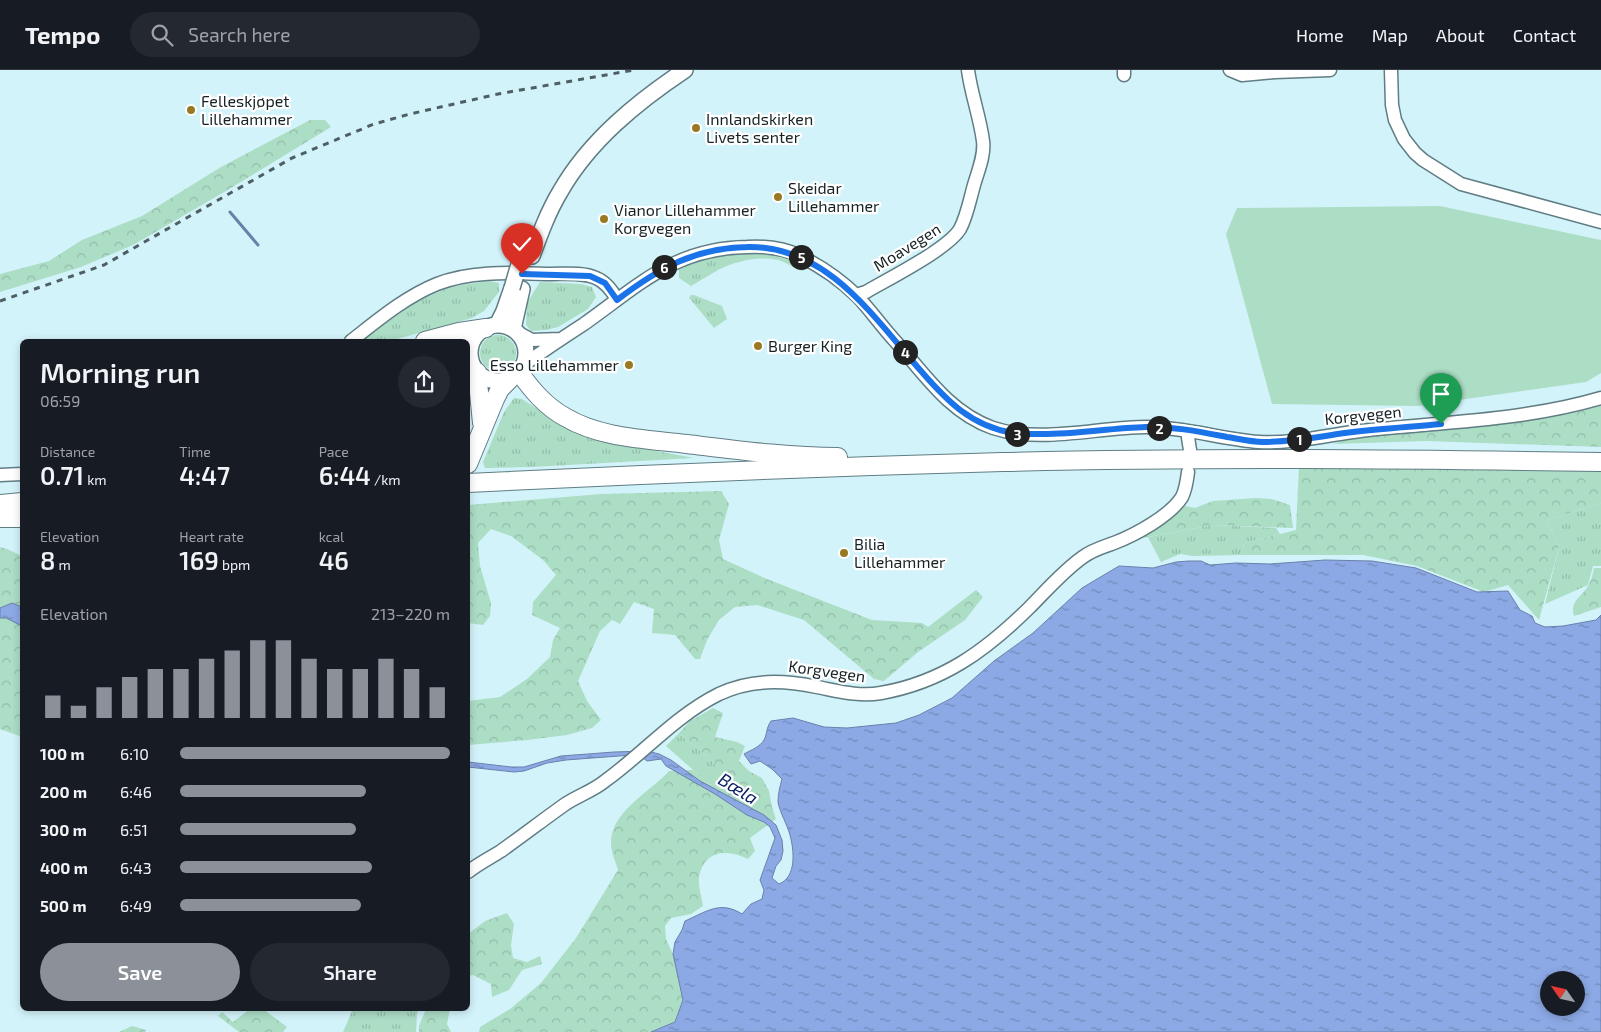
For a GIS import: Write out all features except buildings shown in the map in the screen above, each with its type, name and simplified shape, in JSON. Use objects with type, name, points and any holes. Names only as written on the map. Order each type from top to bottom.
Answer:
[{"type":"highway","points":[[432,339],[492,326]]},
{"type":"highway","points":[[470,457],[497,394],[518,371],[537,396],[565,418],[599,431],[631,437],[830,457],[999,455],[1024,457],[1038,462]]},
{"type":"highway","points":[[477,372],[482,428]]},
{"type":"highway","points":[[470,482],[761,470],[1038,462],[1414,460],[1601,462]]},
{"type":"highway","points":[[0,504],[20,502]]},
{"type":"highway","points":[[0,511],[20,509]]},
{"type":"highway","points":[[0,518],[20,518]]},
{"type":"main road","points":[[515,331],[517,289],[544,202],[574,156],[611,116],[670,70]]},
{"type":"main road","points":[[527,255],[559,193],[584,157],[617,123],[654,92],[685,70]]},
{"type":"main road","points":[[492,326],[507,326],[515,331],[526,347],[518,371],[500,381],[490,380],[477,372],[470,356],[472,344],[477,335],[492,326],[504,311],[517,289]]},
{"type":"street","name":"Moavegen","points":[[856,295],[866,292],[940,248],[960,230],[978,172],[983,143],[968,70]]},
{"type":"street","points":[[1230,70],[1242,75],[1330,70]]},
{"type":"street","points":[[1391,70],[1392,105],[1398,129],[1409,146],[1423,160],[1461,184],[1601,222]]},
{"type":"street","name":"Korgvegen","points":[[518,371],[649,276],[665,267],[710,250],[760,247],[797,254],[826,272],[856,295],[945,398],[968,417],[1014,434],[1052,434],[1146,427],[1261,442],[1281,441],[1360,431],[1509,417],[1601,398]]},
{"type":"street","points":[[354,339],[422,291],[453,279],[473,275],[590,276],[605,283],[617,300]]},
{"type":"street","points":[[515,331],[532,340],[560,339]]},
{"type":"street","points":[[1187,431],[1190,450]]},
{"type":"street","name":"Korgvegen","points":[[470,871],[566,804],[604,782],[684,715],[720,694],[748,684],[771,681],[818,687],[836,692],[879,693],[919,683],[948,671],[979,652],[1084,556],[1099,548],[1116,543],[1142,529],[1172,509],[1186,487],[1188,472]]},
{"type":"street","points":[[0,475],[20,474]]},
{"type":"green space","points":[[310,120],[325,120],[331,127],[133,245],[81,267],[0,292],[0,274],[49,261],[82,240],[142,216],[221,167]]},
{"type":"green space","points":[[1440,206],[1601,240],[1601,373],[1586,382],[1417,406],[1272,404],[1226,234],[1237,208]]},
{"type":"green space","points":[[730,252],[773,253],[803,262],[805,269],[803,271],[794,268],[778,260],[755,259],[725,267],[691,286],[679,278],[679,269],[682,265]]},
{"type":"green space","points":[[489,281],[499,283],[499,292],[484,311],[472,318],[397,339],[364,339],[417,301],[453,286]]},
{"type":"green space","points":[[540,282],[581,284],[592,287],[596,297],[588,309],[558,327],[531,331],[526,325],[527,303]]},
{"type":"green space","points":[[691,295],[722,306],[727,319],[714,328],[689,298]]},
{"type":"green space","points":[[498,335],[505,336],[511,340],[515,346],[515,360],[511,366],[505,370],[498,371],[491,370],[485,366],[481,360],[480,353],[481,346],[485,340],[491,336]]},
{"type":"green space","points":[[514,398],[522,399],[567,428],[613,443],[694,458],[485,468],[483,462],[504,412]]},
{"type":"green space","points":[[1601,406],[1601,447],[1426,441],[1333,444],[1363,435],[1523,419]]},
{"type":"green space","points":[[1299,466],[1601,471],[1601,503],[1547,520],[1559,547],[1539,620],[1508,585],[1484,592],[1417,566],[1363,555],[1242,555],[1244,543],[1296,530]]},
{"type":"green space","points":[[721,491],[729,504],[719,540],[723,559],[767,579],[872,620],[922,623],[928,627],[976,590],[983,597],[965,620],[918,652],[884,681],[874,679],[804,620],[757,605],[735,607],[719,620],[707,640],[700,659],[695,659],[675,635],[652,633],[654,609],[634,602],[620,624],[612,620],[600,631],[578,681],[587,701],[601,720],[592,728],[567,735],[470,745],[470,701],[500,697],[527,679],[550,657],[553,640],[560,628],[532,615],[533,602],[556,575],[543,560],[511,536],[491,529],[478,543],[480,566],[491,603],[490,616],[483,625],[470,623],[470,505],[601,494]]},
{"type":"green space","points":[[1256,498],[1272,499],[1290,505],[1293,528],[1213,525],[1137,539],[1171,503],[1195,508],[1213,501]]},
{"type":"green space","points":[[1601,503],[1601,566],[1593,566],[1588,585],[1545,604],[1559,547],[1547,520]]},
{"type":"green space","points":[[1213,525],[1276,528],[1280,534],[1244,543],[1242,555],[1193,556],[1180,554],[1161,562],[1148,537]]},
{"type":"green space","points":[[0,547],[20,555],[20,736],[0,729]]},
{"type":"green space","points":[[1594,568],[1601,568],[1601,607],[1574,616],[1575,602],[1587,588]]},
{"type":"green space","points":[[713,708],[723,713],[715,737],[737,742],[745,746],[739,761],[749,771],[762,778],[769,791],[776,819],[750,838],[755,851],[748,859],[724,853],[710,857],[701,869],[699,878],[703,906],[691,914],[671,918],[665,926],[666,939],[673,954],[683,1000],[675,1022],[651,1032],[479,1032],[480,1027],[510,1009],[541,983],[576,938],[618,870],[611,847],[612,833],[617,822],[632,803],[669,771],[693,770],[709,784],[726,790],[729,786],[725,775],[711,760],[679,733],[690,721]]},
{"type":"green space","points":[[679,733],[726,775],[729,786],[726,790],[709,784],[666,746]]},
{"type":"green space","points":[[507,913],[514,924],[511,945],[513,958],[527,962],[540,956],[542,964],[522,970],[509,990],[492,997],[491,984],[473,975],[470,976],[470,932],[485,921]]},
{"type":"green space","points":[[247,1011],[266,1011],[287,1027],[283,1032],[239,1032],[218,1016],[222,1012],[233,1022]]},
{"type":"green space","points":[[352,1011],[418,1011],[416,1032],[343,1032]]},
{"type":"green space","points":[[425,1011],[450,1011],[447,1024],[451,1032],[419,1032],[419,1026]]},
{"type":"green space","points":[[132,1026],[146,1030],[145,1032],[119,1032]]},
{"type":"water","points":[[1325,560],[1372,561],[1416,568],[1477,592],[1508,591],[1520,610],[1532,616],[1535,623],[1545,627],[1596,620],[1601,615],[1601,1032],[651,1032],[675,1022],[683,1000],[673,954],[675,942],[685,921],[706,911],[720,908],[727,908],[742,914],[751,904],[762,899],[764,890],[760,880],[775,838],[770,827],[666,766],[661,759],[647,761],[642,757],[632,755],[566,760],[514,772],[470,767],[470,762],[524,767],[561,756],[614,752],[647,751],[659,754],[671,760],[700,781],[764,815],[776,825],[782,840],[783,851],[781,860],[776,866],[772,878],[779,884],[789,876],[793,862],[790,835],[778,802],[782,779],[760,761],[751,764],[744,754],[762,742],[771,721],[793,718],[824,727],[847,728],[896,723],[919,715],[952,698],[994,661],[1033,633],[1082,588],[1119,566],[1153,568],[1189,561],[1201,561],[1210,565],[1236,563],[1270,564]]},
{"type":"water","points":[[12,603],[20,606],[20,625],[6,618],[0,618],[0,608]]},
{"type":"waterway","points":[[230,212],[258,245]]},
{"type":"railway","points":[[0,301],[104,265],[292,158],[374,124],[498,94],[634,70]]},
{"type":"place","name":"Felleskjøpet Lillehammer","points":[[191,110]]},
{"type":"place","name":"Innlandskirken Livets senter","points":[[696,128]]},
{"type":"place","name":"Skeidar Lillehammer","points":[[778,197]]},
{"type":"place","name":"Vianor Lillehammer Korgvegen","points":[[604,219]]},
{"type":"place","name":"Burger King","points":[[758,346]]},
{"type":"place","name":"Esso Lillehammer","points":[[629,365]]},
{"type":"place","name":"Bilia Lillehammer","points":[[844,553]]},
{"type":"route","points":[[522,274],[590,276],[605,283],[617,300],[641,281],[665,267],[710,250],[760,247],[797,254],[834,277],[856,295],[945,398],[968,417],[1014,434],[1052,434],[1146,427],[1166,428],[1261,442],[1441,424]]},
{"type":"water label","name":"Bæla","points":[[738,789]]}]
